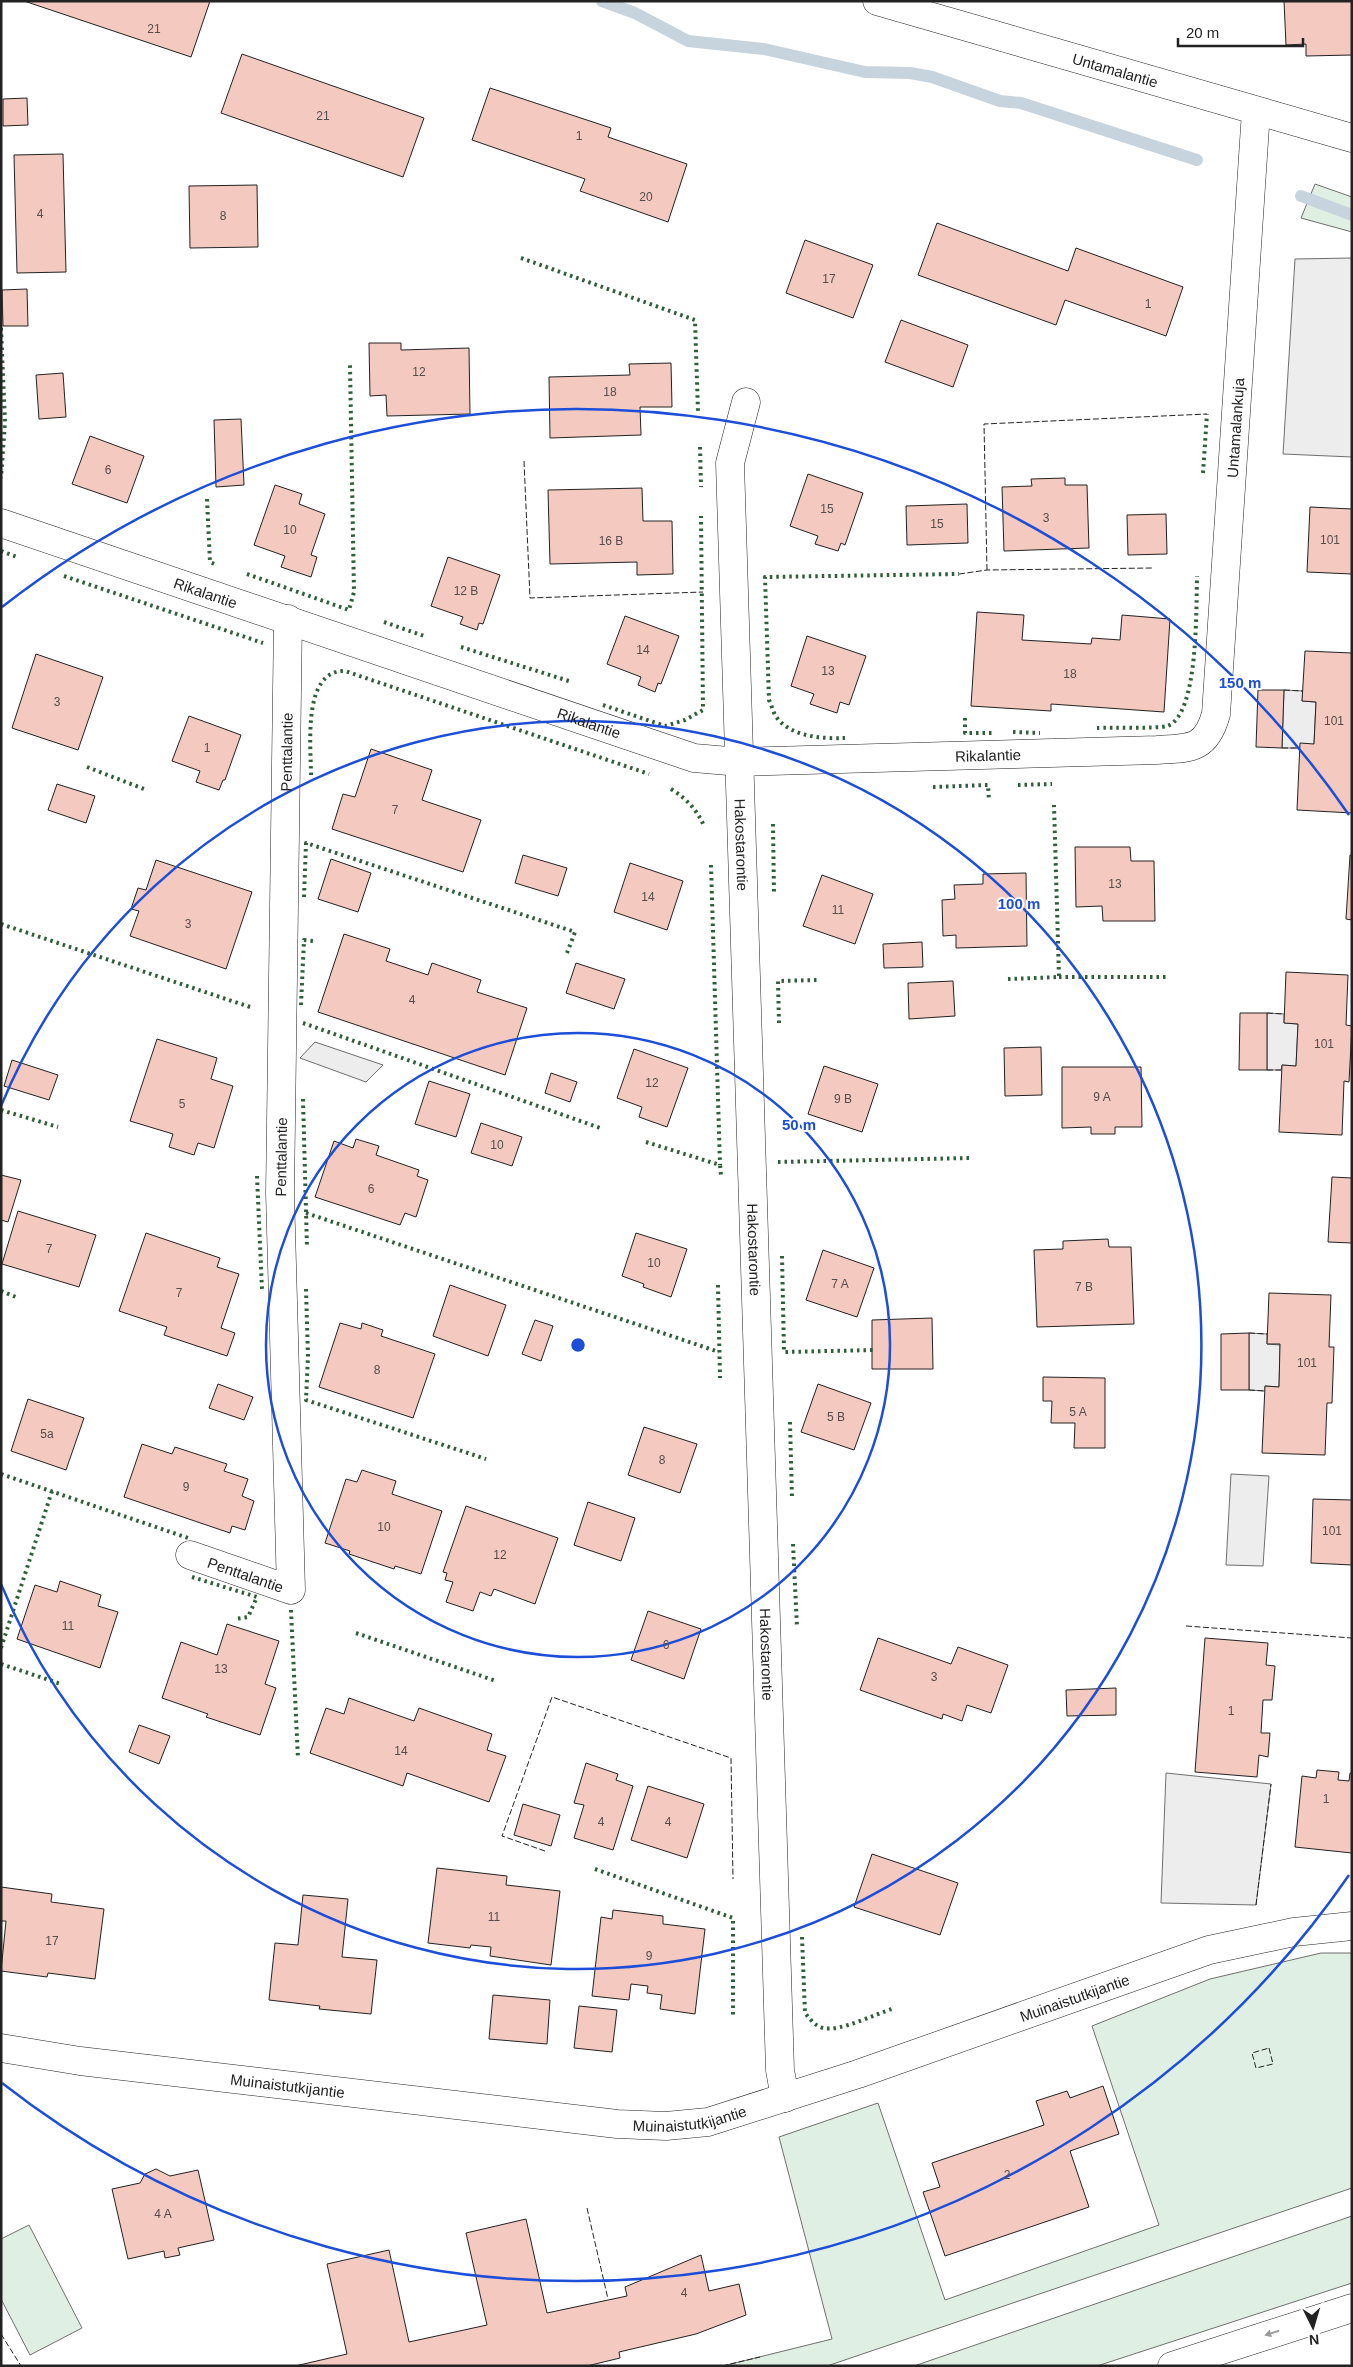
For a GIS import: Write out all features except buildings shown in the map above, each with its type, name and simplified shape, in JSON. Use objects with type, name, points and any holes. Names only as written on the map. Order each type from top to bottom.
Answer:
[{"type":"street","name":"Untamalantie","points":[[877,1],[1256,112],[1352,138]]},
{"type":"street","name":"Untamalankuja","points":[[1203,741],[1211,730],[1216,714],[1221,655],[1256,112]]},
{"type":"street","name":"Hakostarontie","points":[[746,402],[730,463],[779,2060],[785,2098]]},
{"type":"street","name":"Rikalantie","points":[[1,523],[694,758],[740,762],[1157,750],[1182,748],[1203,741]]},
{"type":"street","name":"Penttalantie","points":[[190,1555],[291,1590],[280,1193],[288,619]]},
{"type":"street","name":"Muinaistutkijantie","points":[[1,2048],[80,2061],[617,2124],[666,2126],[708,2122],[785,2098],[1209,1950],[1294,1932],[1352,1926]]},
{"type":"street","points":[[1172,2366],[1352,2308]]},
{"type":"green space","points":[[1315,184],[1352,197],[1352,232],[1301,218]]},
{"type":"green space","points":[[1321,1953],[1352,1953],[1352,2188],[827,2366],[723,2366],[832,2339],[779,2137],[878,2103],[945,2300],[1159,2225],[1092,2026],[1210,1979]]},
{"type":"green space","points":[[1352,2216],[1352,2283],[1097,2366],[914,2366]]},
{"type":"green space","points":[[29,2225],[82,2328],[30,2355],[1,2299],[1,2239]]},
{"type":"shaded area","points":[[1352,258],[1352,457],[1283,454],[1295,259]]},
{"type":"shaded area","points":[[1284,690],[1303,691],[1302,701],[1316,702],[1314,744],[1300,748],[1282,748]]},
{"type":"shaded area","points":[[1267,1013],[1284,1014],[1284,1023],[1298,1024],[1296,1066],[1282,1065],[1281,1070],[1267,1070]]},
{"type":"shaded area","points":[[315,1042],[383,1065],[366,1082],[300,1058]]},
{"type":"shaded area","points":[[1249,1333],[1267,1334],[1267,1344],[1280,1345],[1279,1387],[1265,1386],[1265,1391],[1249,1390]]},
{"type":"shaded area","points":[[1231,1474],[1269,1476],[1263,1566],[1226,1565]]},
{"type":"shaded area","points":[[1166,1773],[1271,1784],[1256,1905],[1161,1903]]},
{"type":"waterway","points":[[602,1],[635,13],[688,41],[764,49],[865,72],[910,73],[932,77],[1000,101],[1021,103],[1197,160]]},
{"type":"waterway","points":[[1301,196],[1352,215]]},
{"type":"hedge","points":[[521,258],[695,320],[698,412]]},
{"type":"hedge","points":[[1,328],[5,422],[1,478]]},
{"type":"hedge","points":[[247,574],[349,610],[354,592],[350,365]]},
{"type":"hedge","points":[[1203,473],[1207,414]]},
{"type":"hedge","points":[[700,447],[701,487]]},
{"type":"hedge","points":[[207,499],[210,562],[217,565]]},
{"type":"hedge","points":[[603,705],[665,726],[685,720],[703,710],[701,516]]},
{"type":"hedge","points":[[1,551],[17,557]]},
{"type":"hedge","points":[[845,738],[808,736],[799,733],[783,724],[774,714],[769,700],[765,577],[959,574]]},
{"type":"hedge","points":[[64,576],[263,643]]},
{"type":"hedge","points":[[1097,728],[1161,727],[1167,726],[1177,718],[1185,703],[1194,658],[1197,576]]},
{"type":"hedge","points":[[384,622],[424,636]]},
{"type":"hedge","points":[[461,647],[572,682]]},
{"type":"hedge","points":[[311,775],[310,729],[315,696],[322,683],[331,674],[345,671],[649,774]]},
{"type":"hedge","points":[[965,718],[965,733],[992,733]]},
{"type":"hedge","points":[[1013,732],[1040,733]]},
{"type":"hedge","points":[[87,767],[144,789]]},
{"type":"hedge","points":[[1018,785],[1052,784]]},
{"type":"hedge","points":[[933,787],[988,785],[989,801]]},
{"type":"hedge","points":[[671,789],[691,805],[704,826]]},
{"type":"hedge","points":[[1008,979],[1059,977],[1054,805]]},
{"type":"hedge","points":[[773,824],[774,895]]},
{"type":"hedge","points":[[304,897],[306,843],[575,932],[567,953]]},
{"type":"hedge","points":[[711,865],[720,1165]]},
{"type":"hedge","points":[[1,924],[253,1008]]},
{"type":"hedge","points":[[301,1005],[304,940],[313,941]]},
{"type":"hedge","points":[[1059,977],[1168,977]]},
{"type":"hedge","points":[[779,1023],[778,981],[817,980]]},
{"type":"hedge","points":[[303,1023],[603,1129]]},
{"type":"hedge","points":[[303,1099],[307,1248]]},
{"type":"hedge","points":[[1,1110],[58,1127]]},
{"type":"hedge","points":[[646,1142],[720,1165],[721,1176]]},
{"type":"hedge","points":[[778,1162],[971,1158]]},
{"type":"hedge","points":[[257,1176],[262,1290]]},
{"type":"hedge","points":[[306,1213],[719,1352]]},
{"type":"hedge","points":[[782,1256],[784,1352],[875,1350]]},
{"type":"hedge","points":[[718,1285],[720,1378]]},
{"type":"hedge","points":[[306,1289],[308,1356],[306,1400],[486,1459]]},
{"type":"hedge","points":[[1,1291],[16,1297]]},
{"type":"hedge","points":[[790,1422],[792,1499]]},
{"type":"hedge","points":[[1,1474],[188,1538]]},
{"type":"hedge","points":[[1,1648],[52,1491]]},
{"type":"hedge","points":[[793,1544],[797,1627]]},
{"type":"hedge","points":[[192,1577],[257,1597],[248,1617],[235,1619]]},
{"type":"hedge","points":[[291,1610],[298,1759]]},
{"type":"hedge","points":[[356,1633],[496,1681]]},
{"type":"hedge","points":[[1,1664],[61,1684]]},
{"type":"hedge","points":[[595,1869],[733,1918],[733,2018]]},
{"type":"hedge","points":[[802,1937],[805,2013],[815,2024],[830,2029],[858,2022],[892,2009]]},
{"type":"fence","points":[[987,570],[984,424],[1207,414]]},
{"type":"fence","points":[[524,461],[530,598],[703,592]]},
{"type":"fence","points":[[959,574],[987,570],[1153,568]]},
{"type":"fence","points":[[1284,690],[1303,691]]},
{"type":"fence","points":[[1282,748],[1300,748]]},
{"type":"fence","points":[[1267,1013],[1284,1014]]},
{"type":"fence","points":[[1267,1070],[1281,1070]]},
{"type":"fence","points":[[1249,1333],[1267,1334]]},
{"type":"fence","points":[[1249,1390],[1265,1391]]},
{"type":"fence","points":[[1186,1626],[1352,1638]]},
{"type":"fence","points":[[545,1851],[502,1836],[552,1697],[731,1758],[733,1879]]},
{"type":"fence","points":[[1256,1905],[1271,1784]]},
{"type":"fence","points":[[1269,2048],[1273,2064],[1256,2068],[1252,2053],[1269,2048]]},
{"type":"fence","points":[[587,2208],[608,2299]]},
{"type":"fence","points":[[1,2334],[21,2366]]},
{"type":"fence","points":[[722,2366],[760,2357]]}]
